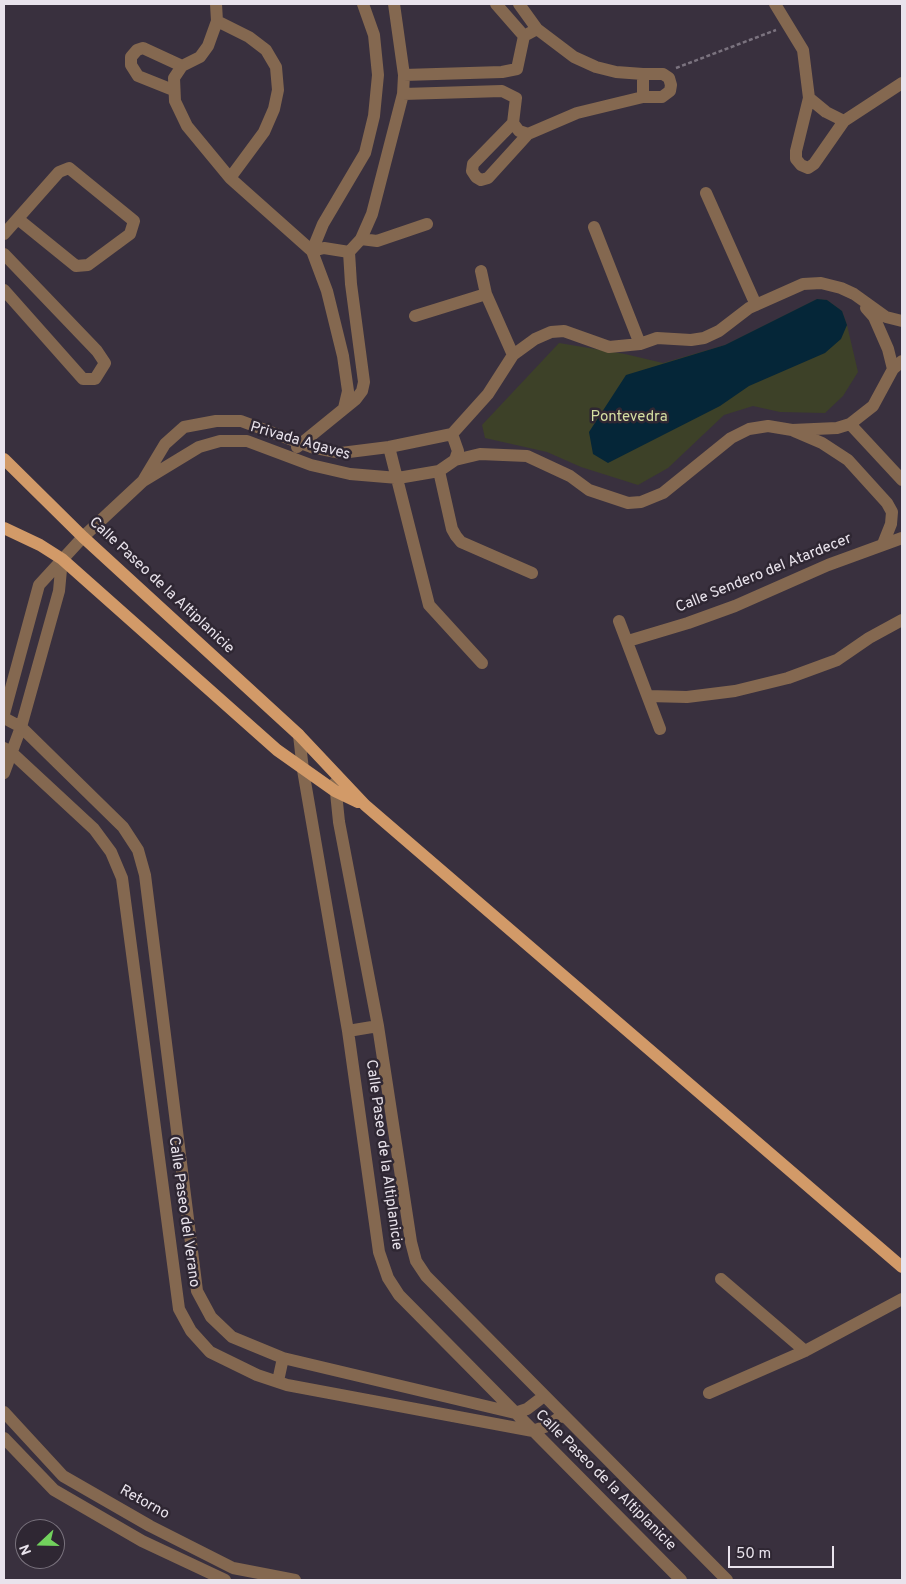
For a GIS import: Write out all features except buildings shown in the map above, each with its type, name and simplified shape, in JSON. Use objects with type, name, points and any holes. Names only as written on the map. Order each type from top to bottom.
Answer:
[{"type":"main road","name":"Calle Paseo de la Altiplanicie","points":[[4,459],[83,537],[299,735],[334,771]]},
{"type":"main road","points":[[4,528],[40,545],[62,559],[277,750],[302,770],[335,791],[365,805]]},
{"type":"main road","points":[[334,771],[365,805],[902,1266]]},
{"type":"street","points":[[216,4],[217,21],[208,46],[200,57],[182,66],[174,78],[173,90],[175,101],[187,126],[230,178],[312,251],[327,291],[343,356],[348,391],[344,408]]},
{"type":"street","points":[[312,251],[323,224],[365,153],[374,116],[378,75],[374,36],[363,4]]},
{"type":"street","points":[[290,458],[299,443],[344,408],[362,391],[364,382],[351,284],[349,252],[362,239],[376,197],[403,94],[404,75],[394,4]]},
{"type":"street","points":[[496,4],[524,36]]},
{"type":"street","points":[[403,94],[502,91],[516,98],[513,123],[473,164],[472,171],[481,180],[488,178],[528,134],[577,113],[643,97],[662,97],[670,91],[669,78],[663,74],[616,72],[596,67],[574,58],[537,29],[519,4]]},
{"type":"street","points":[[775,4],[803,50],[809,98],[796,151],[796,159],[801,165],[808,168],[814,164],[844,121],[902,83]]},
{"type":"street","points":[[217,21],[249,37],[266,50],[276,67],[278,90],[271,117],[264,132],[230,178]]},
{"type":"street","points":[[404,75],[502,72],[517,69],[524,36],[537,29]]},
{"type":"street","points":[[173,90],[138,76],[131,65],[131,57],[137,50],[144,48],[182,66]]},
{"type":"street","points":[[642,74],[643,97]]},
{"type":"street","points":[[809,98],[826,112],[844,121]]},
{"type":"street","points":[[513,123],[519,131],[528,134]]},
{"type":"street","points":[[4,234],[18,218],[59,172],[69,168],[134,221],[130,234],[88,265],[76,266],[18,218]]},
{"type":"street","points":[[706,193],[756,304]]},
{"type":"street","points":[[362,239],[376,241],[427,224]]},
{"type":"street","points":[[594,227],[640,344]]},
{"type":"street","points":[[312,251],[324,248],[349,252]]},
{"type":"street","points":[[4,254],[97,351],[105,364],[95,378],[83,379],[4,290]]},
{"type":"street","points":[[481,271],[486,294],[513,355]]},
{"type":"street","points":[[455,460],[458,451],[452,434],[488,394],[513,355],[535,339],[551,332],[564,331],[610,347],[640,344],[657,338],[691,340],[704,338],[719,331],[756,304],[803,284],[821,283],[854,294],[886,317],[902,321]]},
{"type":"street","points":[[415,316],[486,294]]},
{"type":"street","points":[[532,573],[461,542],[452,529],[439,471],[455,460],[480,454],[527,456],[570,476],[590,490],[628,504],[641,502],[663,493],[731,438],[749,429],[768,426],[792,430],[838,428],[850,424],[873,406],[898,365],[888,349],[874,317],[854,294]]},
{"type":"street","name":"Privada Agaves","points":[[143,481],[164,444],[184,427],[199,423],[241,421],[299,443],[341,453],[389,447],[452,434]]},
{"type":"street","points":[[850,424],[902,480]]},
{"type":"street","points":[[792,430],[822,443],[848,460],[887,503],[892,512],[891,524],[883,544]]},
{"type":"street","name":"Privada Agaves","points":[[4,714],[39,584],[83,537],[143,481],[199,447],[220,440],[246,441],[290,458],[350,474],[398,478],[439,471]]},
{"type":"street","points":[[389,447],[429,605],[482,663]]},
{"type":"street","name":"Calle Sendero del Atardecer","points":[[628,641],[688,623],[735,606],[828,565],[902,538]]},
{"type":"street","points":[[4,773],[8,750],[21,728],[59,592],[62,559]]},
{"type":"street","points":[[648,696],[687,697],[726,692],[788,678],[837,660],[869,638],[902,620]]},
{"type":"street","points":[[619,621],[660,729]]},
{"type":"street","name":"Calle Paseo del Verano","points":[[4,718],[21,728],[123,827],[138,850],[145,875],[198,1292],[211,1317],[232,1337],[283,1358],[515,1413]]},
{"type":"street","name":"Calle Paseo de la Altiplanicie","points":[[299,735],[302,770],[348,1031],[379,1252],[388,1278],[399,1295],[681,1580]]},
{"type":"street","name":"Calle Paseo del Verano","points":[[8,750],[94,829],[111,852],[122,878],[179,1309],[191,1331],[210,1352],[257,1375],[278,1382],[533,1431]]},
{"type":"street","name":"Calle Paseo de la Altiplanicie","points":[[334,771],[335,791],[378,1026],[411,1242],[416,1261],[426,1276],[727,1580]]},
{"type":"street","points":[[135,979],[157,975]]},
{"type":"street","points":[[348,1031],[378,1026]]},
{"type":"street","points":[[154,1118],[175,1114]]},
{"type":"street","points":[[721,1279],[805,1351]]},
{"type":"street","points":[[709,1393],[805,1351],[902,1299]]},
{"type":"street","points":[[278,1382],[283,1358]]},
{"type":"street","points":[[515,1413],[527,1409],[544,1396]]},
{"type":"street","name":"Retorno","points":[[4,1412],[64,1476],[150,1526],[233,1568],[295,1580]]},
{"type":"street","points":[[533,1431],[547,1426],[563,1415]]},
{"type":"street","points":[[4,1438],[54,1490],[142,1540],[225,1580]]},
{"type":"path","points":[[663,74],[789,25]]},
{"type":"green space","name":"Pontevedra","points":[[817,299],[827,300],[842,311],[858,372],[843,396],[825,413],[780,412],[753,406],[724,415],[668,468],[638,485],[581,467],[547,452],[485,438],[482,425],[559,343],[625,354],[663,363],[725,345]]},
{"type":"water","points":[[817,299],[827,300],[842,311],[847,325],[841,339],[825,353],[749,386],[720,406],[608,463],[593,454],[589,432],[626,375],[725,345]]}]
